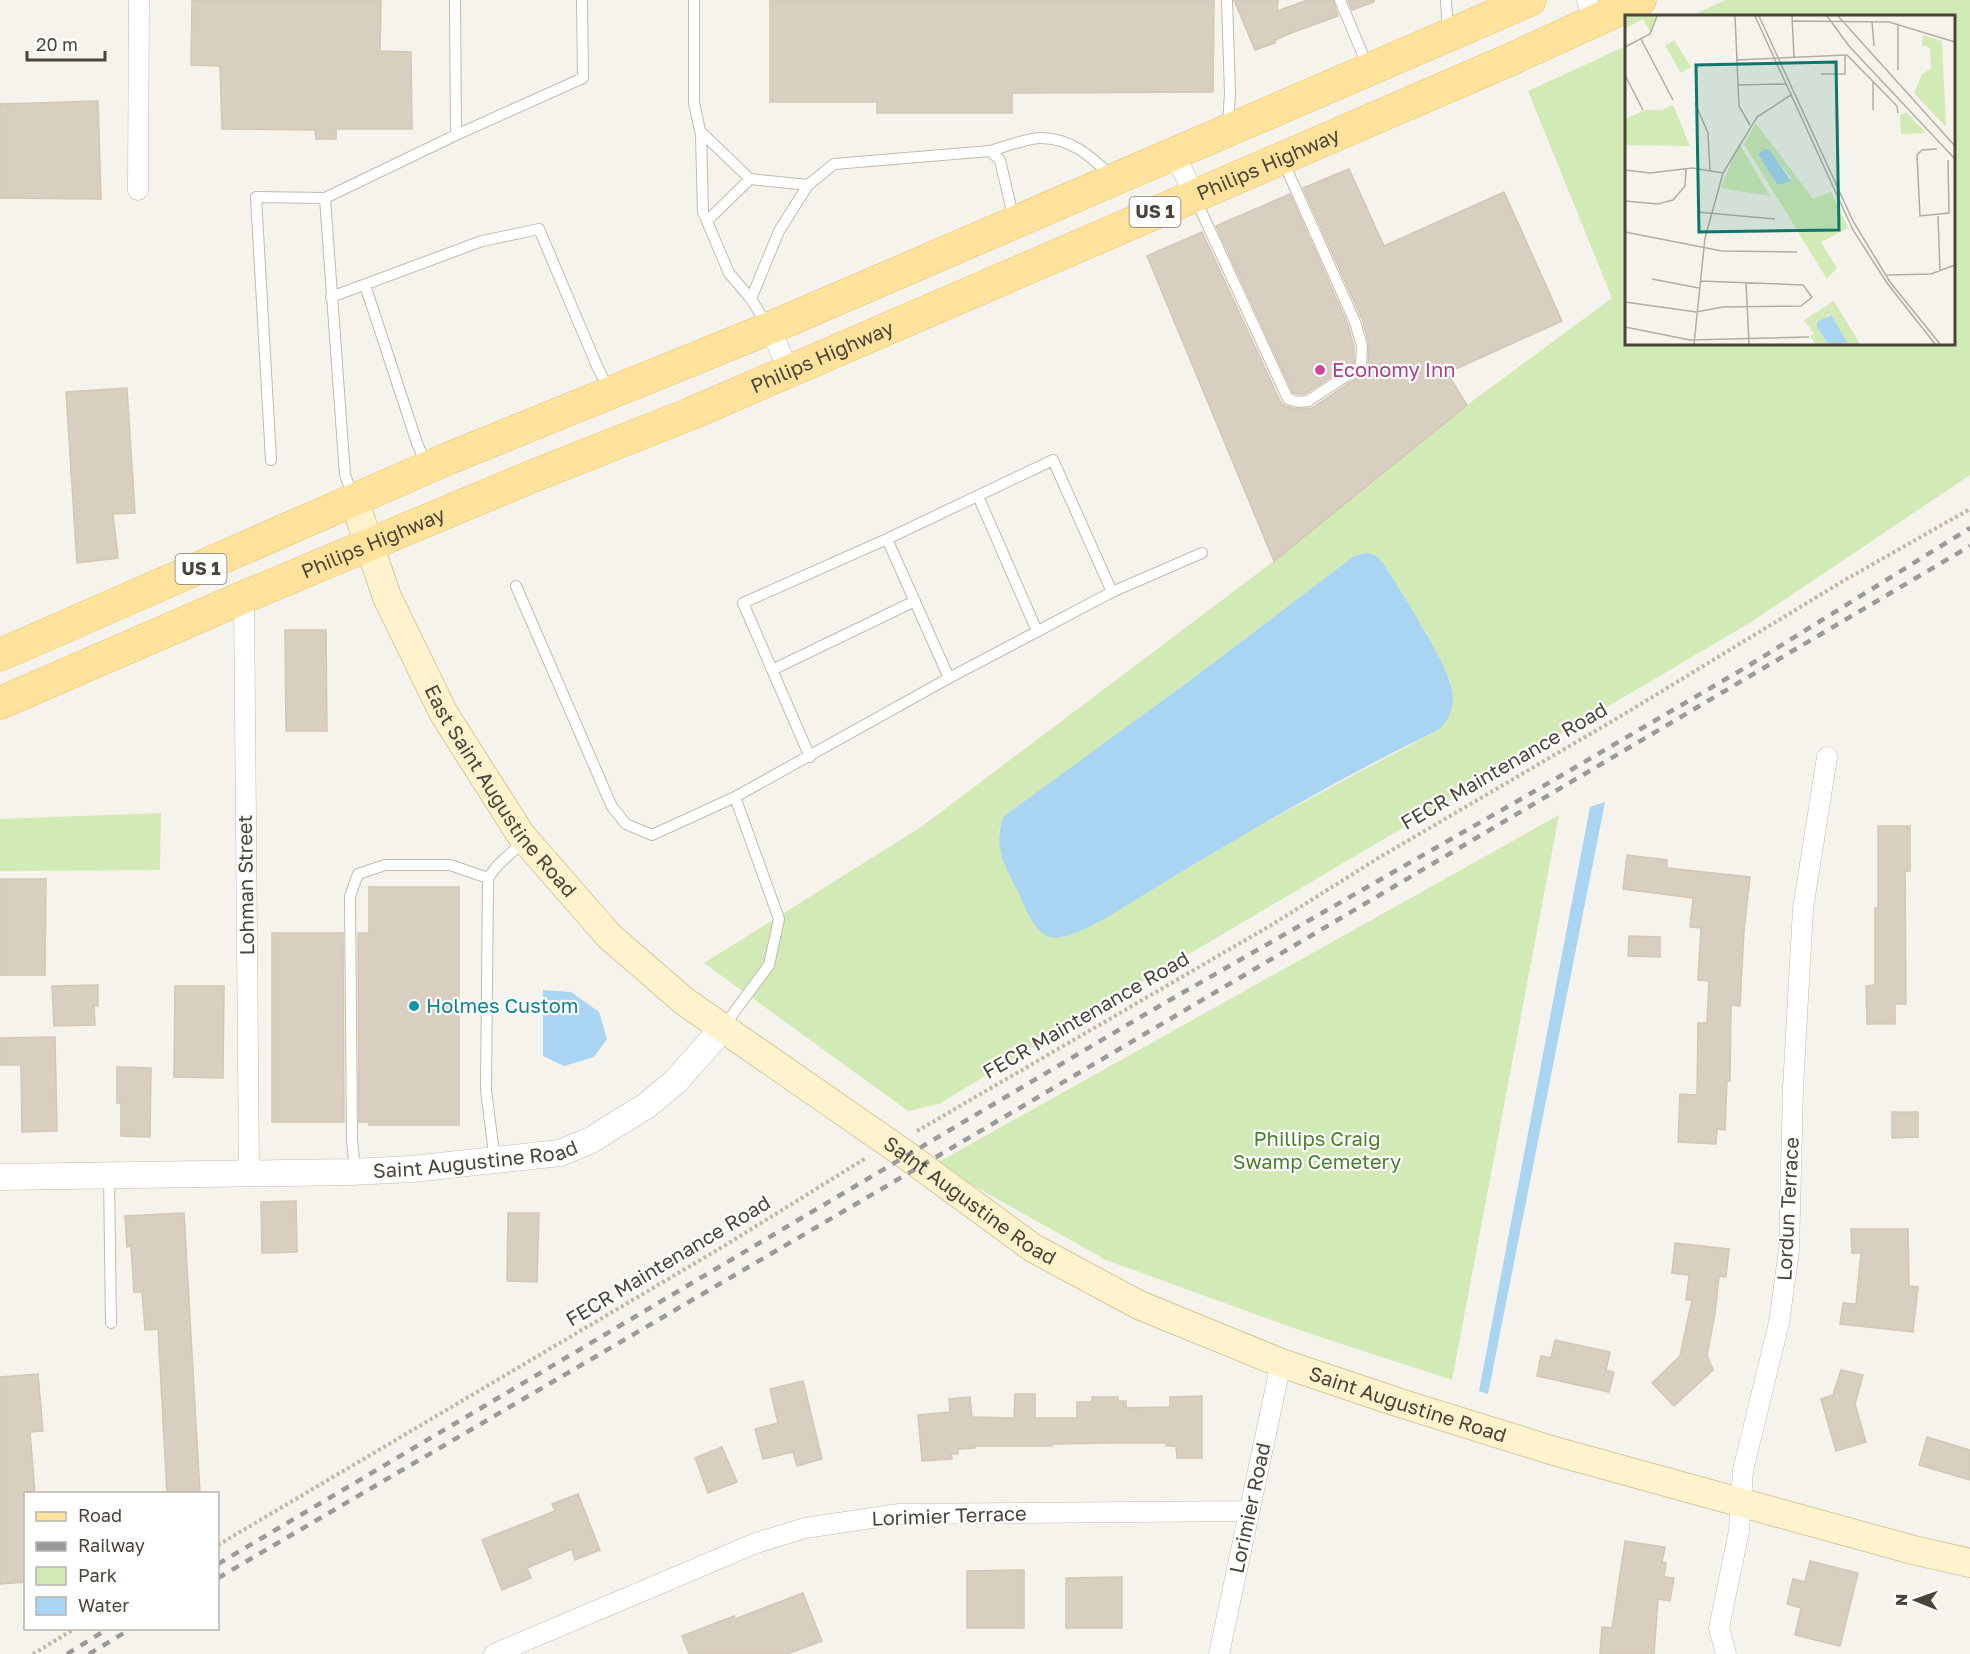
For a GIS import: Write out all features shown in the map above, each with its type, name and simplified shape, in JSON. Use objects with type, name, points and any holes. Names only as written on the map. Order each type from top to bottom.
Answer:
[{"type":"main road","name":"US 1","points":[[0,656],[428,468],[770,328],[1530,0]]},
{"type":"main road","name":"Philips Highway","points":[[0,703],[244,597],[533,476],[690,414],[1507,61],[1591,10],[1640,0]]},
{"type":"main road","name":"East Saint Augustine Road","points":[[354,501],[387,597],[444,714],[525,840],[609,936],[684,1001],[722,1029]]},
{"type":"main road","name":"Saint Augustine Road","points":[[722,1029],[889,1144],[1033,1248],[1139,1305],[1281,1363],[1554,1451],[1913,1550],[1970,1563]]},
{"type":"street","points":[[138,190],[140,0]]},
{"type":"street","points":[[1175,154],[1194,195]]},
{"type":"street","points":[[770,328],[789,371]]},
{"type":"street","name":"Lohman Street","points":[[244,597],[249,1173]]},
{"type":"street","name":"Lordun Terrace","points":[[1726,1654],[1719,1628],[1739,1531],[1743,1470],[1779,1323],[1789,1250],[1793,1088],[1803,909],[1827,757]]},
{"type":"street","name":"Saint Augustine Road","points":[[0,1177],[355,1172],[495,1162],[560,1153],[591,1140],[646,1106],[675,1082],[722,1029]]},
{"type":"street","name":"Lorimier Road","points":[[1219,1654],[1281,1363]]},
{"type":"street","name":"Lorimier Terrace","points":[[494,1654],[756,1543],[805,1528],[899,1514],[1249,1511]]},
{"type":"lane","points":[[455,0],[456,135]]},
{"type":"lane","points":[[271,460],[256,197],[325,198],[456,135],[583,78],[582,0]]},
{"type":"lane","points":[[694,0],[694,103],[700,131],[703,212],[729,273],[752,299],[770,328]]},
{"type":"lane","points":[[1227,0],[1230,93],[1228,131]]},
{"type":"lane","points":[[1340,0],[1369,70]]},
{"type":"lane","points":[[1446,0],[1448,36]]},
{"type":"lane","points":[[700,131],[750,179],[808,185]]},
{"type":"lane","points":[[752,299],[779,231],[808,185],[834,164],[990,151],[1041,138],[1068,143],[1089,154],[1115,180]]},
{"type":"lane","points":[[990,151],[1000,160],[1015,223]]},
{"type":"lane","points":[[1194,195],[1288,399],[1298,402],[1308,401],[1361,366],[1362,346],[1355,322],[1282,158]]},
{"type":"lane","points":[[707,221],[750,179]]},
{"type":"lane","points":[[325,198],[345,474],[354,501]]},
{"type":"lane","points":[[332,297],[482,241],[539,229],[610,392]]},
{"type":"lane","points":[[365,285],[417,443],[428,468]]},
{"type":"lane","points":[[810,757],[743,603],[887,539],[1053,460],[1112,592]]},
{"type":"lane","points":[[978,496],[1037,631]]},
{"type":"lane","points":[[887,539],[949,678]]},
{"type":"lane","points":[[516,586],[612,807],[626,824],[652,835],[735,797],[949,678],[1112,592],[1202,553]]},
{"type":"lane","points":[[772,670],[915,601]]},
{"type":"lane","points":[[722,1029],[769,965],[779,919],[735,797]]},
{"type":"lane","points":[[495,1162],[486,1090],[488,878],[498,865],[525,840]]},
{"type":"lane","points":[[355,1172],[352,1140],[350,896],[358,874],[385,865],[450,866],[488,878]]},
{"type":"lane","points":[[109,1175],[111,1323]]},
{"type":"path","name":"FECR Maintenance Road","points":[[219,1544],[714,1252],[889,1144],[920,1129],[1273,924],[1380,857],[1626,713],[1843,581],[1970,509]]},
{"type":"path","points":[[33,1654],[74,1630]]},
{"type":"green space","points":[[1726,0],[1970,0],[1970,475],[1751,622],[939,1104],[908,1111],[704,963],[921,827],[1274,561],[1467,405],[1612,298],[1528,91],[1625,46],[1625,345],[1955,345],[1955,15],[1692,15]],"holes":[[[1366,553],[1383,563],[1427,634],[1450,683],[1438,730],[1244,834],[1120,909],[1080,931],[1061,938],[999,832],[1004,817],[1354,556]]]},
{"type":"green space","points":[[161,813],[160,870],[0,871],[0,819]]},
{"type":"green space","name":"Phillips Craig Swamp Cemetery","points":[[1559,815],[1452,1380],[1299,1330],[1106,1260],[935,1164]]},
{"type":"water","points":[[1366,553],[1375,555],[1383,563],[1424,630],[1444,669],[1451,685],[1453,698],[1444,724],[1438,730],[1279,815],[1098,922],[1076,933],[1057,938],[1050,937],[1038,929],[1001,855],[999,838],[1003,817],[1192,679],[1354,556]]},
{"type":"water","points":[[1605,802],[1488,1394],[1479,1391],[1590,807]]},
{"type":"water","points":[[543,990],[571,992],[599,1012],[607,1039],[594,1057],[564,1066],[543,1056]]},
{"type":"building","points":[[192,0],[381,0],[380,51],[411,52],[412,129],[336,129],[336,139],[316,139],[315,130],[222,129],[220,66],[191,65]]},
{"type":"building","points":[[770,0],[1214,0],[1213,92],[1012,93],[1012,113],[877,113],[877,102],[770,102]]},
{"type":"building","points":[[1234,0],[1278,0],[1277,11],[1308,0],[1333,0],[1338,16],[1291,33],[1275,40],[1275,43],[1255,50]]},
{"type":"building","points":[[1348,0],[1374,0],[1374,2],[1352,10]]},
{"type":"building","points":[[98,101],[101,199],[0,198],[0,104]]},
{"type":"building","name":"Economy Inn","points":[[1349,169],[1384,246],[1504,192],[1562,321],[1447,373],[1467,405],[1274,561],[1147,256],[1202,232],[1281,403],[1296,409],[1312,408],[1365,372],[1368,366],[1369,344],[1362,319],[1303,188]]},
{"type":"building","points":[[1290,194],[1348,325],[1354,347],[1354,362],[1305,394],[1293,393],[1216,226]]},
{"type":"building","points":[[127,388],[135,513],[113,514],[118,558],[77,563],[66,392]]},
{"type":"building","points":[[285,630],[326,630],[327,731],[286,731]]},
{"type":"building","points":[[1878,826],[1910,826],[1910,871],[1905,871],[1906,1004],[1895,1004],[1895,1024],[1867,1024],[1866,986],[1875,985]]},
{"type":"building","points":[[1627,855],[1667,860],[1667,868],[1750,877],[1744,931],[1740,1006],[1731,1005],[1730,1081],[1727,1081],[1725,1130],[1717,1129],[1716,1144],[1678,1142],[1680,1094],[1697,1095],[1698,1023],[1707,1023],[1709,981],[1698,980],[1701,928],[1690,927],[1693,898],[1623,889]]},
{"type":"building","points":[[0,879],[46,879],[45,975],[0,975]]},
{"type":"building","name":"Holmes Custom","points":[[369,887],[459,887],[459,1125],[369,1125],[369,1122],[359,1122],[358,933],[369,933]]},
{"type":"building","points":[[272,933],[343,933],[344,1122],[272,1122]]},
{"type":"building","points":[[1629,936],[1660,937],[1660,957],[1628,956]]},
{"type":"building","points":[[98,985],[98,1006],[94,1006],[95,1025],[54,1026],[52,986]]},
{"type":"building","points":[[175,986],[224,986],[223,1078],[174,1077]]},
{"type":"building","points":[[55,1037],[57,1131],[22,1132],[21,1065],[0,1065],[0,1038]]},
{"type":"building","points":[[117,1067],[151,1068],[150,1137],[121,1136],[121,1103],[117,1103]]},
{"type":"building","points":[[1892,1112],[1918,1112],[1918,1137],[1892,1138]]},
{"type":"building","points":[[296,1201],[297,1252],[262,1253],[261,1202]]},
{"type":"building","points":[[184,1213],[200,1492],[167,1492],[158,1329],[145,1330],[142,1292],[134,1292],[131,1246],[127,1247],[125,1216]]},
{"type":"building","points":[[508,1213],[539,1213],[537,1282],[507,1281]]},
{"type":"building","points":[[1851,1229],[1908,1229],[1909,1286],[1918,1287],[1913,1332],[1840,1324],[1843,1303],[1856,1304],[1861,1253],[1852,1253]]},
{"type":"building","points":[[1675,1243],[1729,1249],[1726,1277],[1719,1276],[1707,1355],[1713,1370],[1674,1406],[1652,1383],[1680,1356],[1692,1300],[1686,1300],[1689,1275],[1672,1273]]},
{"type":"building","points":[[1555,1340],[1610,1352],[1606,1370],[1614,1372],[1609,1392],[1537,1376],[1541,1356],[1551,1358]]},
{"type":"building","points":[[1841,1370],[1863,1375],[1855,1404],[1866,1442],[1836,1451],[1821,1399],[1833,1395]]},
{"type":"building","points":[[38,1374],[43,1431],[30,1432],[35,1492],[24,1492],[24,1582],[0,1584],[0,1377]]},
{"type":"building","points":[[803,1381],[822,1459],[797,1466],[793,1452],[763,1459],[755,1429],[778,1423],[770,1389]]},
{"type":"building","points":[[1015,1394],[1035,1394],[1035,1418],[1077,1418],[1077,1402],[1092,1402],[1092,1397],[1118,1397],[1118,1401],[1126,1401],[1126,1408],[1170,1407],[1170,1397],[1202,1396],[1202,1458],[1177,1458],[1176,1446],[1166,1446],[1166,1443],[1108,1443],[975,1446],[975,1448],[958,1449],[958,1454],[951,1454],[952,1459],[922,1461],[918,1415],[950,1412],[949,1399],[970,1397],[972,1417],[1014,1418]]},
{"type":"building","points":[[1927,1437],[1970,1450],[1970,1480],[1919,1465]]},
{"type":"building","points":[[722,1447],[737,1482],[708,1493],[695,1458]]},
{"type":"building","points":[[578,1494],[600,1550],[575,1560],[572,1549],[527,1568],[531,1578],[502,1590],[482,1540],[555,1511],[552,1504]]},
{"type":"building","points":[[1625,1541],[1665,1547],[1662,1562],[1666,1563],[1664,1577],[1674,1578],[1670,1601],[1658,1599],[1654,1654],[1600,1654],[1602,1627],[1612,1628]]},
{"type":"building","points":[[1810,1561],[1858,1573],[1840,1646],[1795,1635],[1801,1608],[1787,1604],[1793,1579],[1805,1582]]},
{"type":"building","points":[[1024,1570],[1024,1628],[967,1628],[967,1571]]},
{"type":"building","points":[[1122,1577],[1122,1628],[1066,1628],[1066,1578]]},
{"type":"building","points":[[803,1593],[822,1641],[787,1654],[689,1654],[682,1636]]},
{"type":"railway","points":[[219,1563],[1149,1012],[1748,666],[1970,528]]},
{"type":"railway","points":[[219,1577],[1006,1116],[1970,546]]},
{"type":"railway","points":[[67,1654],[106,1630]]},
{"type":"railway","points":[[89,1654],[129,1630]]},
{"type":"place","name":"Economy Inn","points":[[1320,370]]},
{"type":"place","name":"Holmes Custom","points":[[414,1006]]}]
